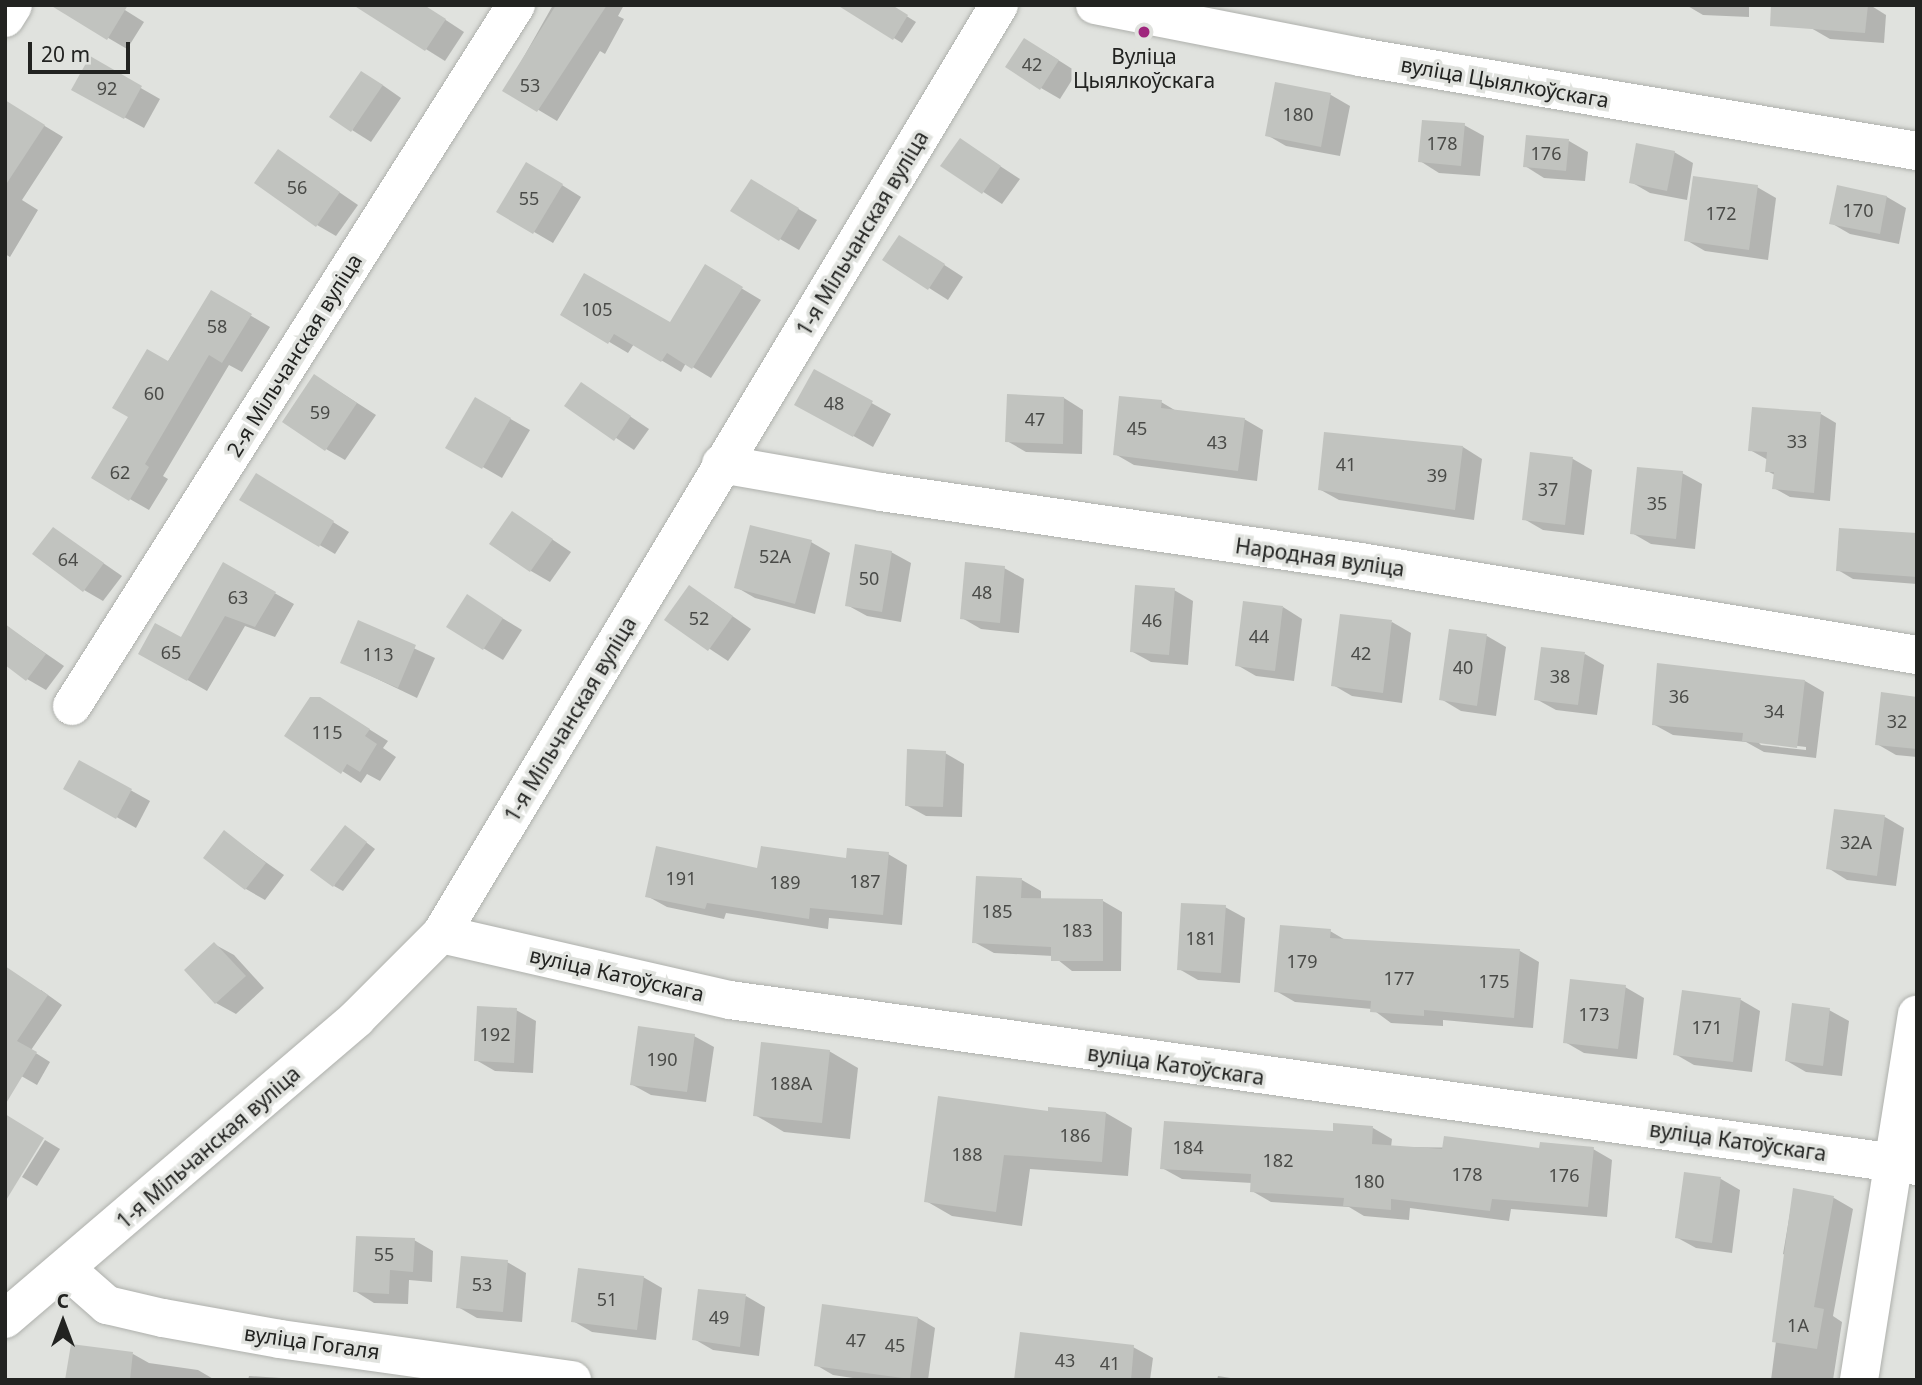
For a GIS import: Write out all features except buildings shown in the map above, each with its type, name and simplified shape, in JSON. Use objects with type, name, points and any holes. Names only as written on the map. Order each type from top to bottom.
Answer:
[{"type":"street","points":[[5,18],[13,5]]},
{"type":"street","name":"2-я Мільчанская вуліца","points":[[72,706],[516,5]]},
{"type":"street","name":"1-я Мільчанская вуліца","points":[[5,1319],[357,1018],[441,934],[999,5]]},
{"type":"street","name":"вуліца Цыялкоўскага","points":[[1095,5],[1360,57],[1917,151]]},
{"type":"street","name":"Народная вуліца","points":[[722,464],[922,499],[1360,562],[1917,655]]},
{"type":"street","name":"вуліца Катоўскага","points":[[441,934],[730,1000],[1905,1164]]},
{"type":"street","points":[[1860,1380],[1905,1164],[1917,1015]]},
{"type":"street","name":"вуліца Гогаля","points":[[66,1269],[107,1305],[163,1318],[280,1339],[572,1380]]},
{"type":"place","name":"Вуліца Цыялкоўскага","points":[[1144,32]]}]
